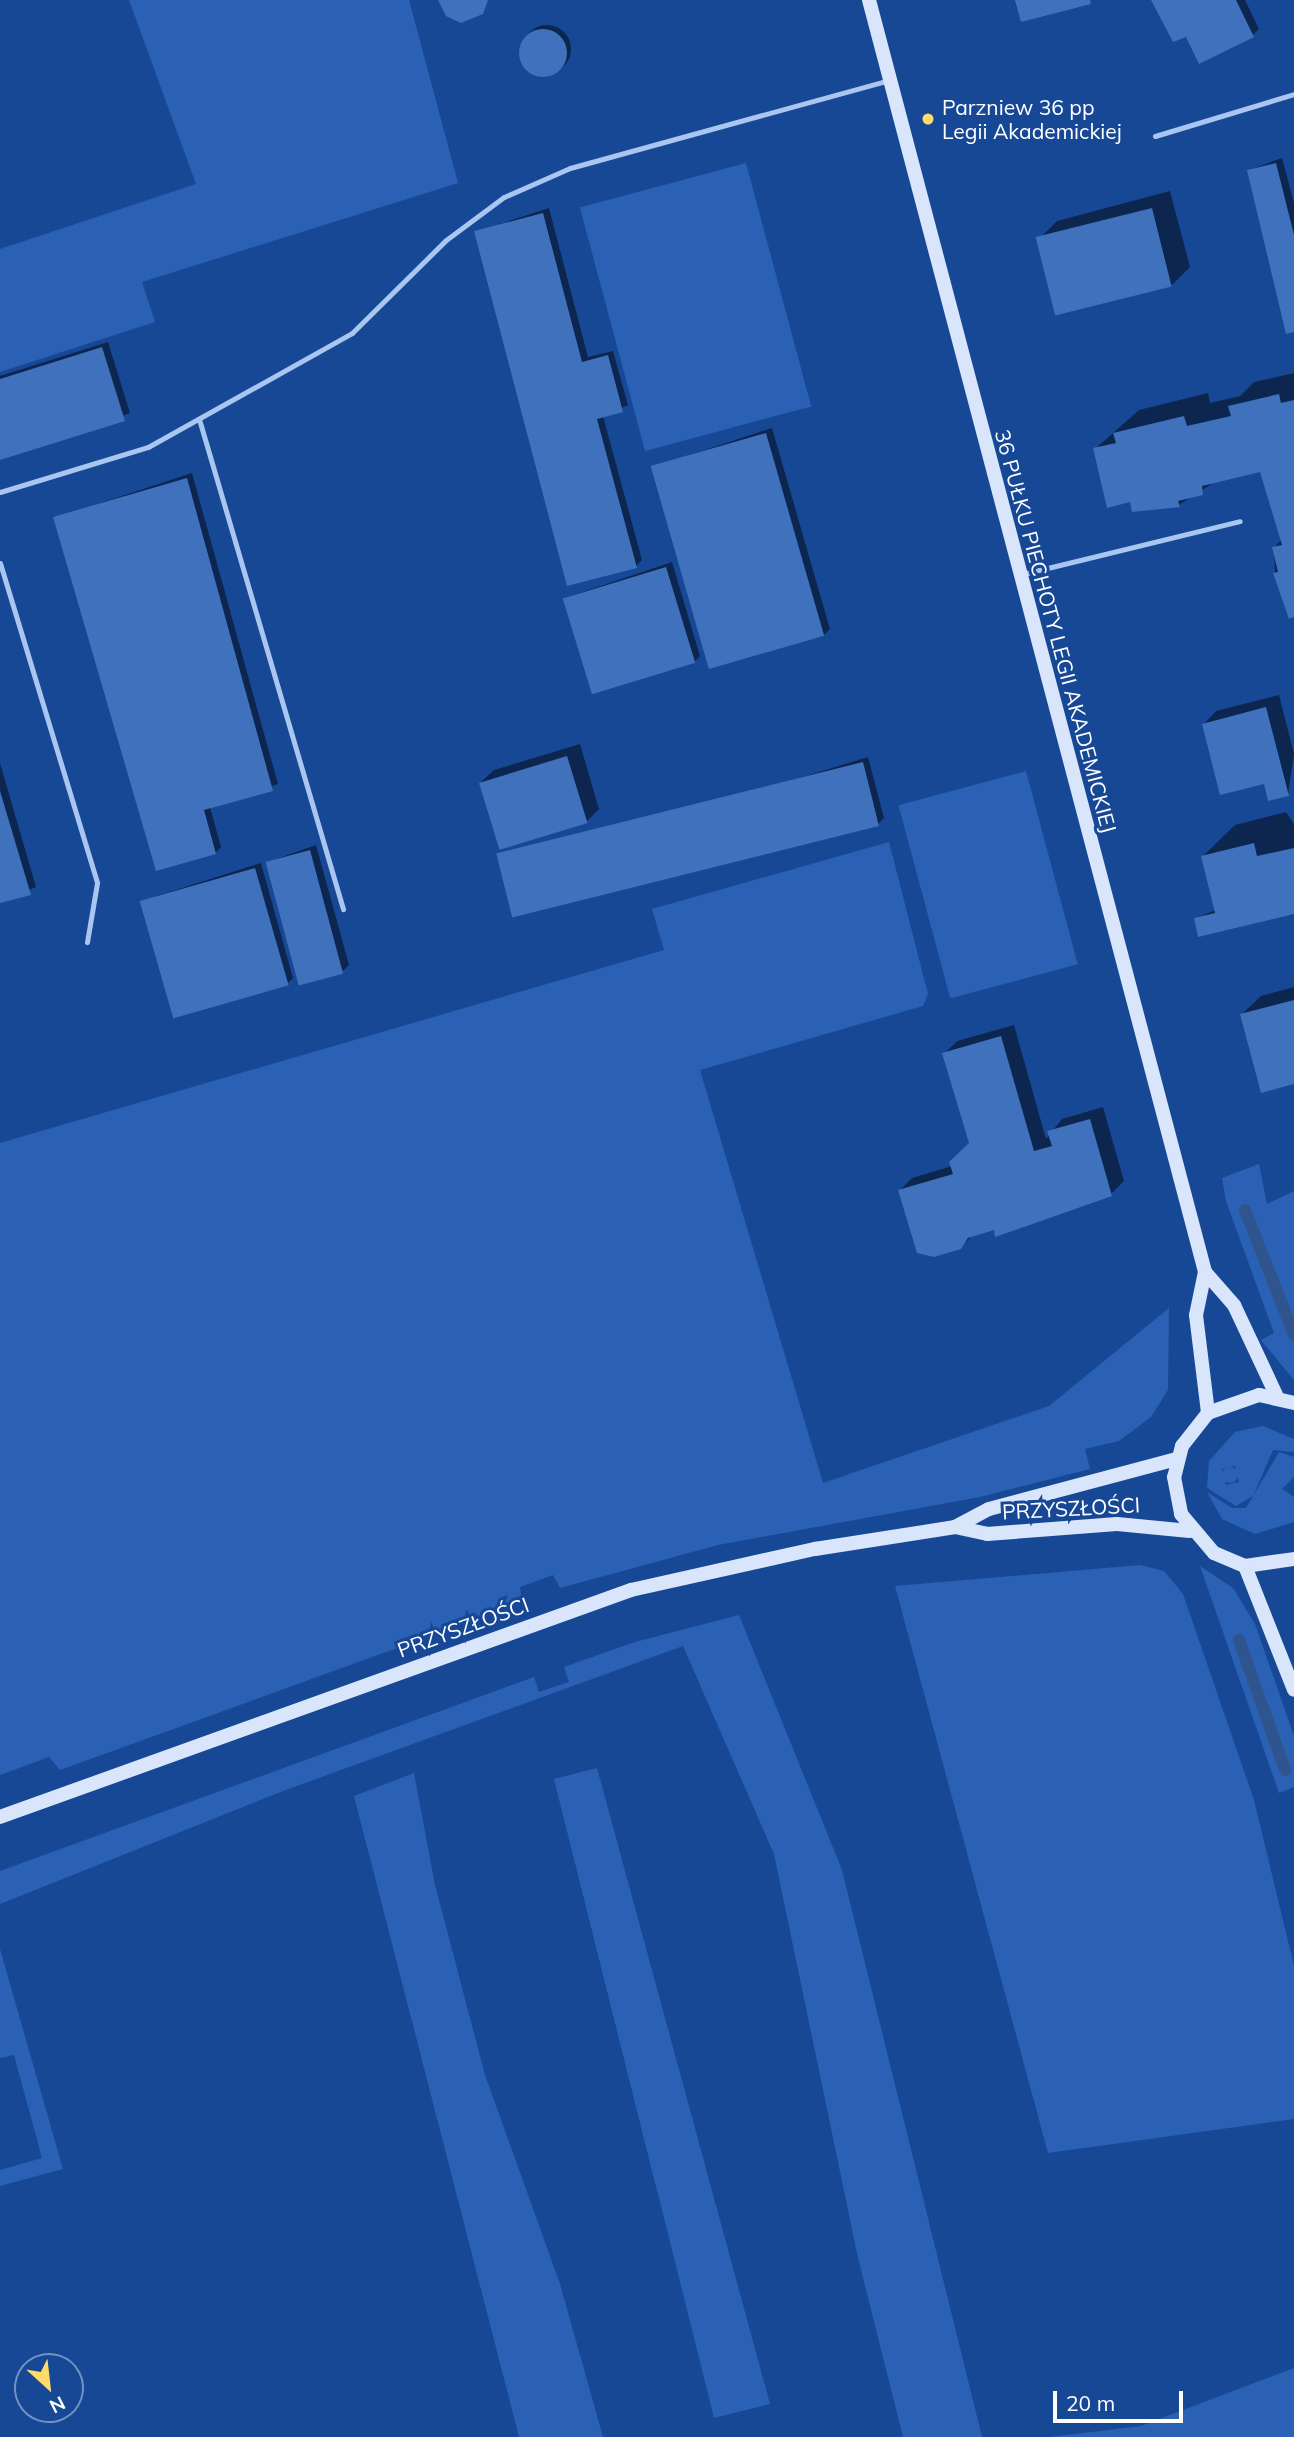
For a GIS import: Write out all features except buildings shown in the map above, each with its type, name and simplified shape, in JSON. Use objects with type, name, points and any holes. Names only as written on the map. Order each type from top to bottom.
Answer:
[{"type":"street","name":"36 PUŁKU PIECHOTY LEGII AKADEMICKIEJ","points":[[869,0],[1205,1272],[1234,1305],[1277,1397]]},
{"type":"street","name":"36 PUŁKU PIECHOTY LEGII AKADEMICKIEJ","points":[[1205,1272],[1196,1315],[1208,1413]]},
{"type":"street","points":[[1294,1403],[1277,1397],[1241,1398],[1208,1413],[1177,1459],[1175,1496],[1190,1531],[1214,1553],[1245,1566],[1294,1559]]},
{"type":"street","name":"PRZYSZŁOŚCI","points":[[0,1817],[631,1590],[815,1549],[955,1527],[989,1509],[1177,1459]]},
{"type":"street","name":"PRZYSZŁOŚCI","points":[[955,1527],[987,1534],[1117,1524],[1190,1531]]},
{"type":"street","points":[[1245,1566],[1294,1690]]},
{"type":"lane","points":[[0,492],[148,447],[352,333],[446,240],[504,197],[570,169],[890,80]]},
{"type":"lane","points":[[1155,136],[1294,94]]},
{"type":"lane","points":[[199,419],[343,909]]},
{"type":"lane","points":[[1020,574],[1240,521]]},
{"type":"lane","points":[[0,563],[97,883],[88,942]]},
{"type":"shaded area","points":[[129,0],[409,0],[458,183],[142,282],[155,322],[0,372],[0,249],[196,184]]},
{"type":"shaded area","points":[[746,163],[811,406],[645,451],[580,208]]},
{"type":"shaded area","points":[[1026,771],[1078,964],[950,998],[898,805]]},
{"type":"shaded area","points":[[889,842],[928,994],[923,1006],[700,1070],[823,1483],[1049,1406],[1169,1308],[1168,1390],[1151,1417],[1119,1441],[1085,1449],[1090,1469],[980,1497],[718,1545],[560,1588],[553,1575],[520,1587],[522,1603],[60,1770],[49,1757],[0,1775],[0,1143],[664,950],[652,909]]},
{"type":"shaded area","points":[[1259,1164],[1267,1204],[1294,1191],[1294,1380],[1261,1340],[1274,1333],[1226,1201],[1222,1178]]},
{"type":"shaded area","points":[[1263,1426],[1294,1439],[1294,1452],[1273,1450],[1253,1496],[1236,1506],[1207,1488],[1209,1461],[1235,1432]],"holes":[[[1235,1466],[1239,1482],[1226,1485],[1222,1469]]]},
{"type":"shaded area","points":[[1279,1452],[1294,1457],[1294,1477],[1282,1489],[1294,1497],[1294,1522],[1255,1534],[1222,1519],[1207,1492],[1232,1508],[1246,1508]]},
{"type":"shaded area","points":[[1230,1467],[1236,1469],[1236,1481],[1230,1483],[1224,1481],[1222,1475],[1224,1469]]},
{"type":"shaded area","points":[[1140,1565],[1164,1571],[1183,1594],[1254,1800],[1294,1966],[1294,2119],[1048,2153],[895,1586]]},
{"type":"shaded area","points":[[1200,1566],[1233,1588],[1255,1624],[1294,1736],[1294,1787],[1279,1793]]},
{"type":"shaded area","points":[[739,1615],[842,1870],[982,2437],[903,2437],[858,2258],[774,1854],[683,1646],[283,1791],[0,1904],[0,1871],[534,1677],[539,1692],[569,1682],[564,1667],[635,1642]]},
{"type":"shaded area","points":[[597,1768],[770,2404],[714,2418],[554,1779]]},
{"type":"shaded area","points":[[414,1773],[435,1885],[485,2075],[560,2284],[603,2437],[519,2437],[354,1796]]},
{"type":"shaded area","points":[[0,1949],[63,2169],[0,2186],[0,2170],[42,2158],[14,2055],[0,2058]]},
{"type":"shaded area","points":[[1294,2368],[1294,2437],[1050,2437],[1141,2426]]},
{"type":"waterway","points":[[1245,1210],[1294,1335]]},
{"type":"waterway","points":[[1239,1640],[1285,1770]]},
{"type":"place","name":"Parzniew 36 pp Legii Akademickiej","points":[[928,119]]}]
